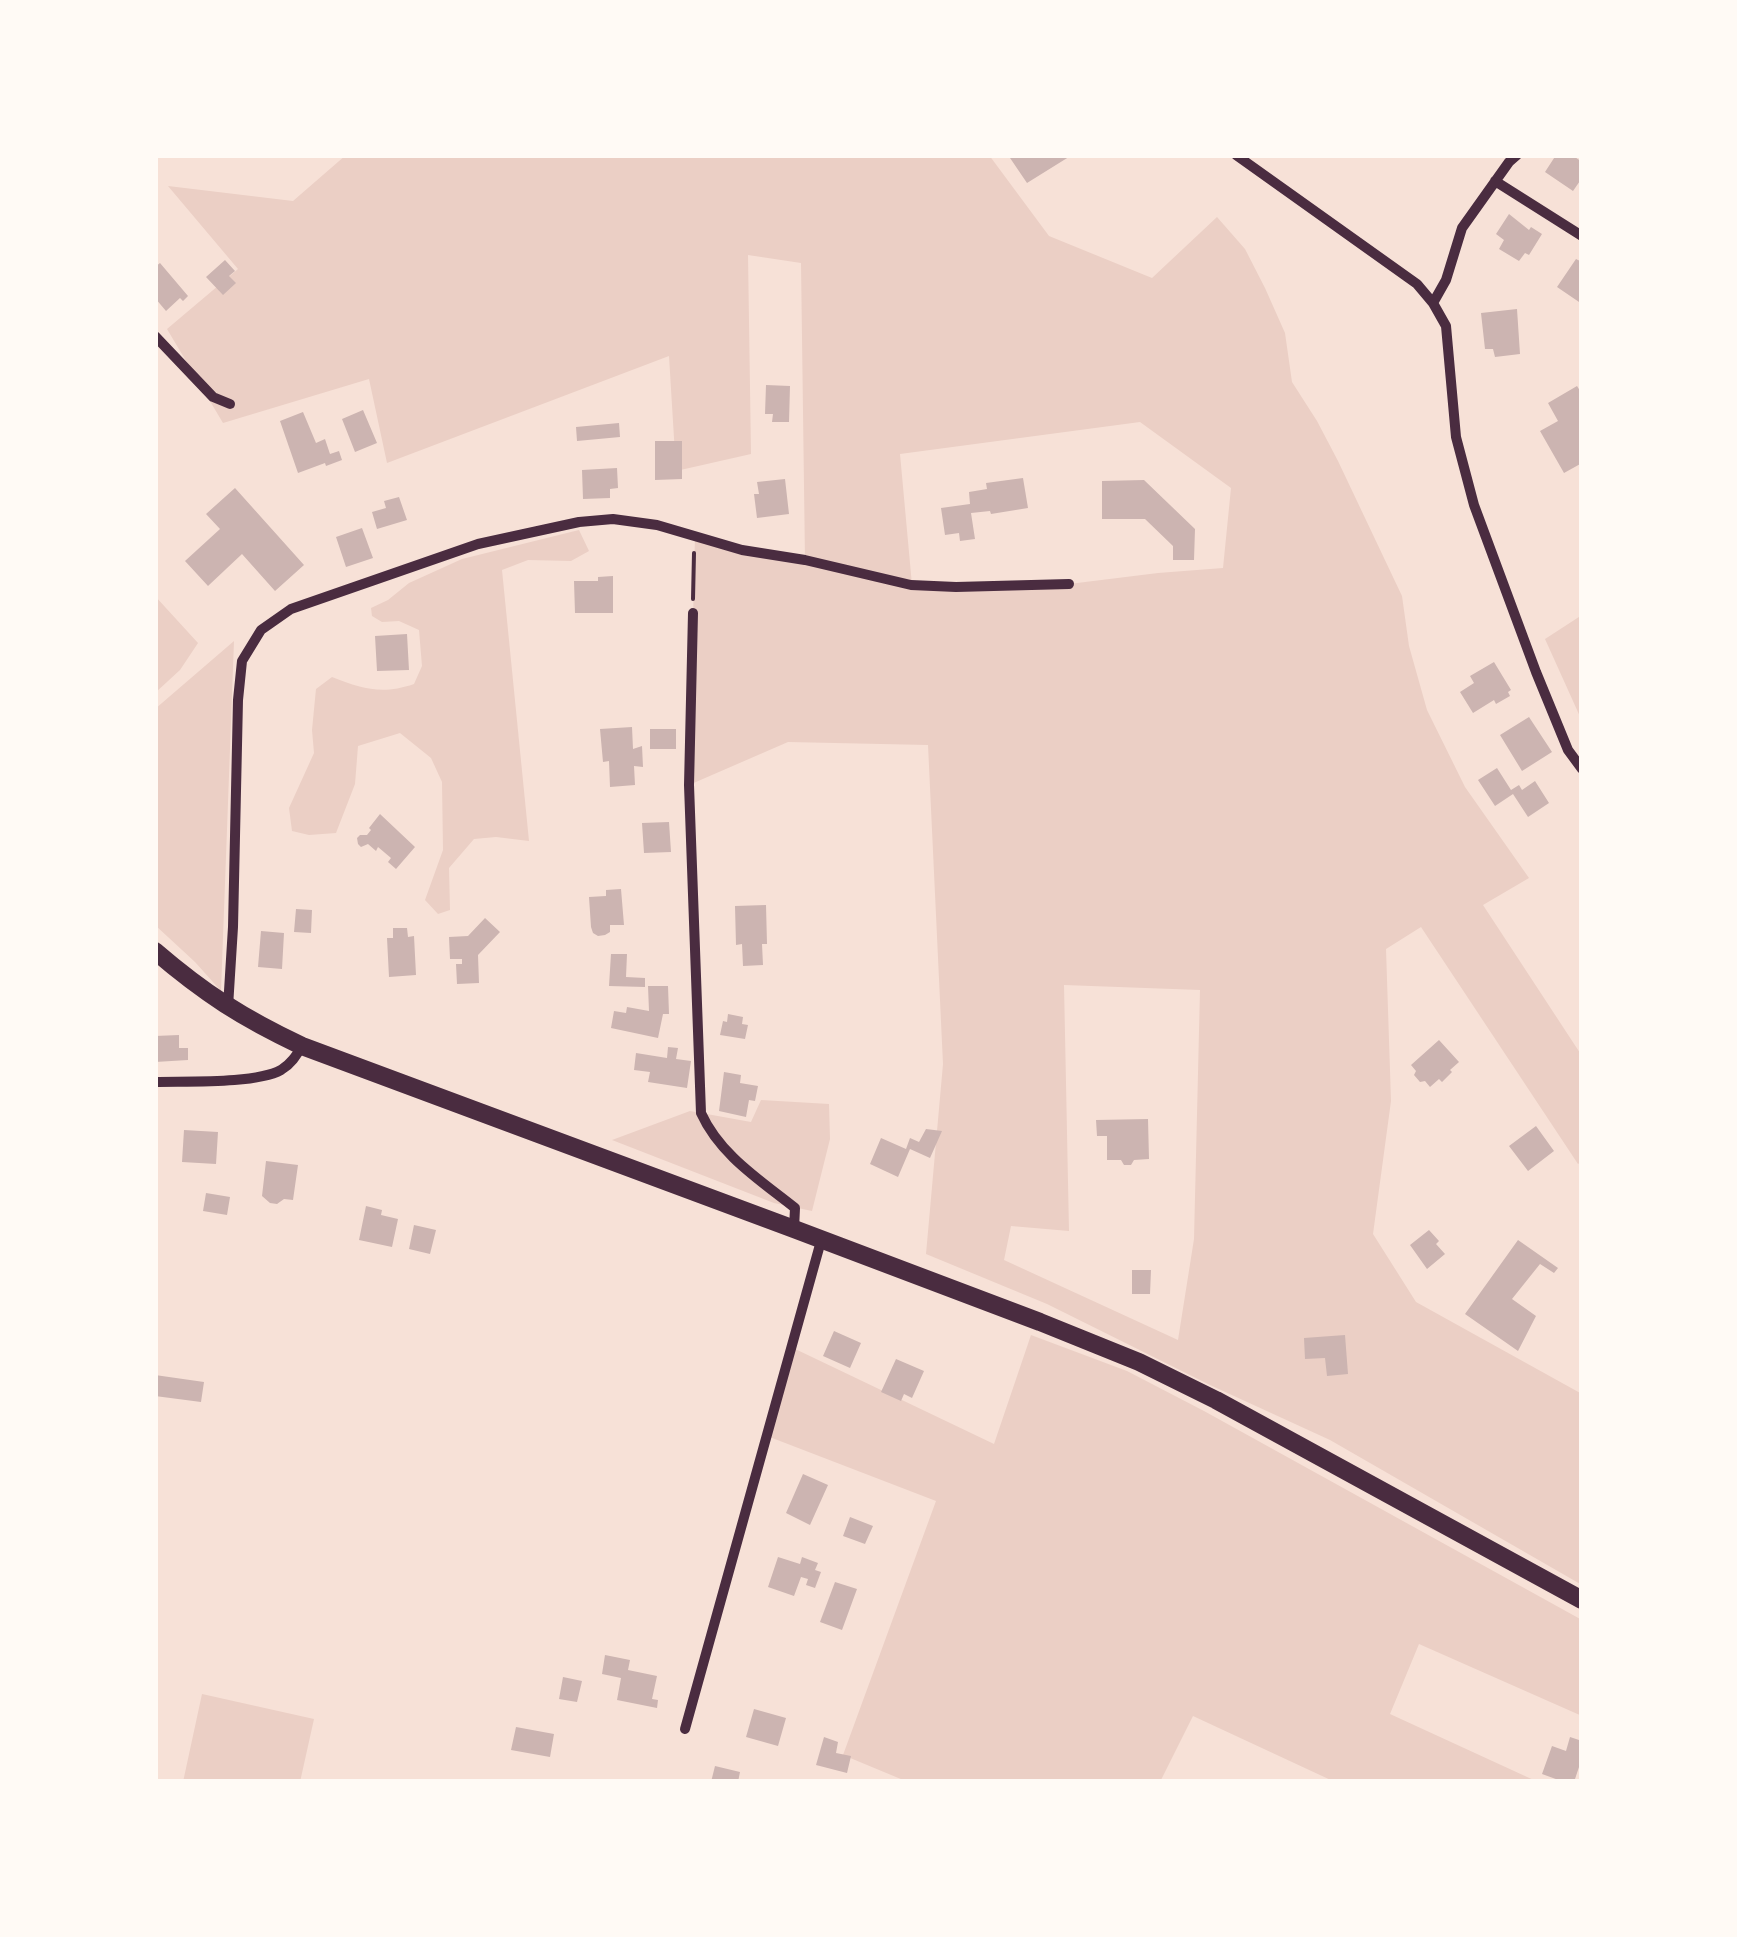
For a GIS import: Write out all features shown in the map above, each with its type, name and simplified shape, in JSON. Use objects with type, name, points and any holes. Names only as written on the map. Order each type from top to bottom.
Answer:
[{"type":"main road","points":[[155,951],[228,1008],[302,1046],[1138,1362],[1216,1400],[1582,1600]]},
{"type":"street","points":[[1236,155],[1417,284],[1446,326],[1456,437],[1474,505],[1542,688],[1568,750],[1582,769]]},
{"type":"street","points":[[1433,303],[1446,280],[1462,228],[1517,155]]},
{"type":"street","points":[[1495,180],[1582,236]]},
{"type":"street","points":[[155,336],[212,397],[230,404]]},
{"type":"street","points":[[228,1008],[242,661],[261,630],[291,609],[478,544],[613,518],[911,585],[1070,584]]},
{"type":"street","points":[[693,613],[689,785],[702,1113],[710,1131],[734,1159],[795,1208],[794,1229]]},
{"type":"street","points":[[155,1082],[238,1080],[279,1072],[294,1060],[302,1046]]},
{"type":"street","points":[[685,1729],[821,1241]]},
{"type":"path","points":[[693,613],[695,536]]},
{"type":"shaded area","points":[[346,155],[989,155],[1049,236],[1152,278],[1217,217],[1245,249],[1265,288],[1285,333],[1292,382],[1338,461],[1402,596],[1409,646],[1427,710],[1465,787],[1529,878],[1483,905],[1582,1056],[1582,1161],[1578,1164],[1421,927],[1386,949],[1391,1101],[1373,1234],[1416,1302],[1582,1394],[1582,1585],[1330,1440],[1047,1304],[926,1254],[943,1064],[928,745],[788,742],[689,785],[695,536],[805,560],[801,263],[748,255],[751,454],[676,471],[669,356],[387,463],[369,379],[223,423],[167,329],[238,269],[168,186],[293,201]],"holes":[[[1140,422],[1231,488],[1223,568],[1069,584],[912,585],[900,454]],[[1064,985],[1200,990],[1194,1239],[1178,1340],[1004,1260],[1011,1226],[1069,1231]]]},
{"type":"shaded area","points":[[579,530],[589,551],[571,561],[528,560],[502,570],[529,841],[474,839],[449,868],[450,910],[438,914],[425,900],[443,850],[442,782],[431,758],[400,733],[358,746],[355,784],[336,833],[309,835],[292,831],[289,808],[314,753],[316,689],[332,677],[373,689],[403,687],[414,684],[422,666],[419,630],[399,621],[382,622],[372,616],[371,608],[409,583],[462,559]]},
{"type":"shaded area","points":[[155,596],[198,643],[180,670],[155,693]]},
{"type":"shaded area","points":[[1582,615],[1582,721],[1545,639]]},
{"type":"shaded area","points":[[234,641],[221,991],[155,925],[155,709]]},
{"type":"shaded area","points":[[761,1100],[829,1104],[830,1139],[812,1211],[774,1203],[612,1140],[690,1111],[751,1122]]},
{"type":"shaded area","points":[[1031,1335],[1127,1371],[1582,1620],[1582,1716],[1419,1644],[1390,1714],[1538,1782],[1335,1782],[1193,1716],[1160,1782],[908,1782],[843,1755],[936,1501],[767,1436],[791,1347],[994,1444]]},
{"type":"shaded area","points":[[202,1694],[314,1719],[300,1782],[183,1782]]},
{"type":"building","points":[[1008,155],[1072,155],[1027,183]]},
{"type":"building","points":[[1556,155],[1572,155],[1582,162],[1582,178],[1573,191],[1545,172]]},
{"type":"building","points":[[1509,214],[1529,230],[1531,227],[1542,234],[1529,255],[1525,253],[1519,261],[1499,249],[1504,240],[1496,234]]},
{"type":"building","points":[[1576,259],[1582,262],[1582,304],[1557,287]]},
{"type":"building","points":[[225,260],[235,271],[229,276],[236,283],[223,295],[206,277]]},
{"type":"building","points":[[160,263],[188,296],[166,311],[155,298],[155,267]]},
{"type":"building","points":[[1517,309],[1520,354],[1495,357],[1493,349],[1485,349],[1481,313]]},
{"type":"building","points":[[766,385],[790,386],[789,422],[772,422],[773,414],[765,414]]},
{"type":"building","points":[[1577,386],[1582,394],[1582,463],[1564,473],[1540,431],[1558,421],[1548,403]]},
{"type":"building","points":[[363,410],[377,443],[355,452],[342,419]]},
{"type":"building","points":[[303,412],[316,443],[325,439],[330,454],[339,451],[342,460],[298,473],[280,421]]},
{"type":"building","points":[[619,423],[620,437],[577,441],[576,427]]},
{"type":"building","points":[[655,441],[682,441],[682,479],[655,480]]},
{"type":"building","points":[[617,468],[618,488],[610,489],[610,498],[583,499],[582,470]]},
{"type":"building","points":[[1023,478],[1028,508],[971,513],[975,539],[960,541],[959,533],[945,535],[941,508],[970,504],[969,492],[987,489],[986,483]]},
{"type":"building","points":[[785,479],[789,514],[757,518],[757,482]]},
{"type":"building","points":[[1144,480],[1195,529],[1194,560],[1173,560],[1173,546],[1145,519],[1102,519],[1102,481]]},
{"type":"building","points":[[235,488],[304,565],[275,591],[242,554],[208,586],[185,561],[220,529],[206,514]]},
{"type":"building","points":[[399,497],[407,520],[377,529],[372,512],[386,508],[384,501]]},
{"type":"building","points":[[362,528],[373,558],[346,567],[336,537]]},
{"type":"building","points":[[613,576],[613,613],[575,613],[574,581],[598,581],[598,577]]},
{"type":"building","points":[[407,634],[409,670],[377,671],[375,636]]},
{"type":"building","points":[[1494,662],[1511,690],[1510,696],[1496,704],[1494,700],[1473,713],[1460,692],[1474,683],[1470,676]]},
{"type":"building","points":[[1529,717],[1552,752],[1522,771],[1500,735]]},
{"type":"building","points":[[632,727],[633,749],[642,746],[643,767],[634,766],[635,785],[610,787],[609,761],[603,762],[600,729]]},
{"type":"building","points":[[650,729],[676,729],[676,749],[650,749]]},
{"type":"building","points":[[1497,768],[1511,790],[1519,785],[1522,790],[1535,781],[1549,803],[1528,817],[1513,794],[1495,806],[1478,780]]},
{"type":"building","points":[[380,814],[415,847],[396,869],[388,862],[391,858],[378,847],[376,851],[368,844],[358,844],[357,838],[367,835]]},
{"type":"building","points":[[669,822],[671,852],[644,853],[642,823]]},
{"type":"building","points":[[621,889],[624,925],[610,925],[610,932],[598,936],[591,927],[589,897],[606,896],[606,890]]},
{"type":"building","points":[[766,905],[763,965],[743,966],[742,944],[736,945],[735,906]]},
{"type":"building","points":[[296,909],[312,910],[311,933],[294,932]]},
{"type":"building","points":[[485,918],[500,932],[478,955],[479,983],[457,984],[456,964],[462,964],[462,959],[450,959],[449,937],[468,936]]},
{"type":"building","points":[[393,928],[407,928],[408,937],[414,936],[416,975],[389,977],[387,938],[393,938]]},
{"type":"building","points":[[261,931],[284,933],[282,969],[258,967]]},
{"type":"building","points":[[611,954],[627,954],[626,977],[645,978],[645,987],[609,986]]},
{"type":"building","points":[[648,986],[668,986],[669,1014],[663,1014],[658,1038],[611,1028],[614,1011],[626,1013],[627,1007],[649,1011]]},
{"type":"building","points":[[728,1014],[743,1017],[742,1024],[748,1025],[745,1039],[720,1035]]},
{"type":"building","points":[[179,1035],[179,1048],[188,1048],[188,1060],[155,1062],[155,1036]]},
{"type":"building","points":[[1439,1040],[1459,1062],[1442,1082],[1439,1079],[1430,1087],[1425,1081],[1420,1082],[1411,1065]]},
{"type":"building","points":[[668,1047],[678,1048],[676,1059],[691,1061],[687,1088],[648,1082],[650,1072],[634,1070],[636,1053],[667,1058]]},
{"type":"building","points":[[724,1072],[741,1075],[740,1083],[758,1086],[755,1101],[749,1100],[746,1117],[719,1111]]},
{"type":"building","points":[[1148,1119],[1149,1159],[1134,1160],[1131,1165],[1107,1160],[1107,1136],[1097,1136],[1096,1120]]},
{"type":"building","points":[[1536,1126],[1554,1151],[1528,1171],[1509,1146]]},
{"type":"building","points":[[926,1129],[942,1131],[930,1158],[910,1149],[898,1177],[870,1164],[881,1138],[906,1149],[910,1138],[919,1142]]},
{"type":"building","points":[[184,1130],[218,1132],[216,1164],[182,1162]]},
{"type":"building","points":[[266,1161],[298,1165],[293,1200],[284,1199],[277,1204],[262,1196]]},
{"type":"building","points":[[206,1193],[230,1197],[227,1215],[203,1211]]},
{"type":"building","points":[[366,1206],[398,1219],[392,1247],[359,1240]]},
{"type":"building","points":[[414,1225],[436,1230],[430,1254],[409,1249]]},
{"type":"building","points":[[1429,1230],[1445,1254],[1427,1269],[1410,1245]]},
{"type":"building","points":[[1518,1240],[1558,1268],[1554,1273],[1540,1264],[1512,1299],[1536,1316],[1518,1351],[1465,1314]]},
{"type":"building","points":[[1132,1270],[1151,1270],[1150,1294],[1132,1294]]},
{"type":"building","points":[[834,1331],[861,1343],[850,1368],[823,1356]]},
{"type":"building","points":[[1345,1335],[1348,1374],[1327,1376],[1325,1358],[1305,1359],[1304,1338]]},
{"type":"building","points":[[896,1359],[924,1371],[912,1398],[904,1394],[901,1401],[881,1392]]},
{"type":"building","points":[[155,1375],[204,1382],[201,1402],[155,1396]]},
{"type":"building","points":[[803,1474],[828,1485],[810,1525],[786,1513]]},
{"type":"building","points":[[850,1517],[873,1526],[865,1544],[843,1536]]},
{"type":"building","points":[[778,1557],[800,1564],[802,1557],[818,1563],[815,1570],[821,1572],[815,1588],[806,1585],[808,1579],[801,1577],[794,1596],[768,1587]]},
{"type":"building","points":[[835,1582],[857,1589],[842,1630],[820,1622]]},
{"type":"building","points":[[605,1655],[630,1660],[628,1670],[657,1676],[652,1699],[658,1700],[657,1708],[617,1700],[621,1678],[602,1674]]},
{"type":"building","points":[[563,1677],[582,1681],[577,1702],[559,1699]]},
{"type":"building","points":[[754,1709],[786,1718],[778,1746],[746,1737]]},
{"type":"building","points":[[516,1727],[554,1734],[550,1757],[511,1750]]},
{"type":"building","points":[[824,1737],[838,1742],[836,1753],[851,1756],[847,1773],[816,1765]]},
{"type":"building","points":[[1570,1737],[1582,1741],[1582,1758],[1574,1782],[1542,1774],[1552,1746],[1566,1751]]},
{"type":"building","points":[[715,1766],[740,1772],[738,1782],[711,1782]]}]
